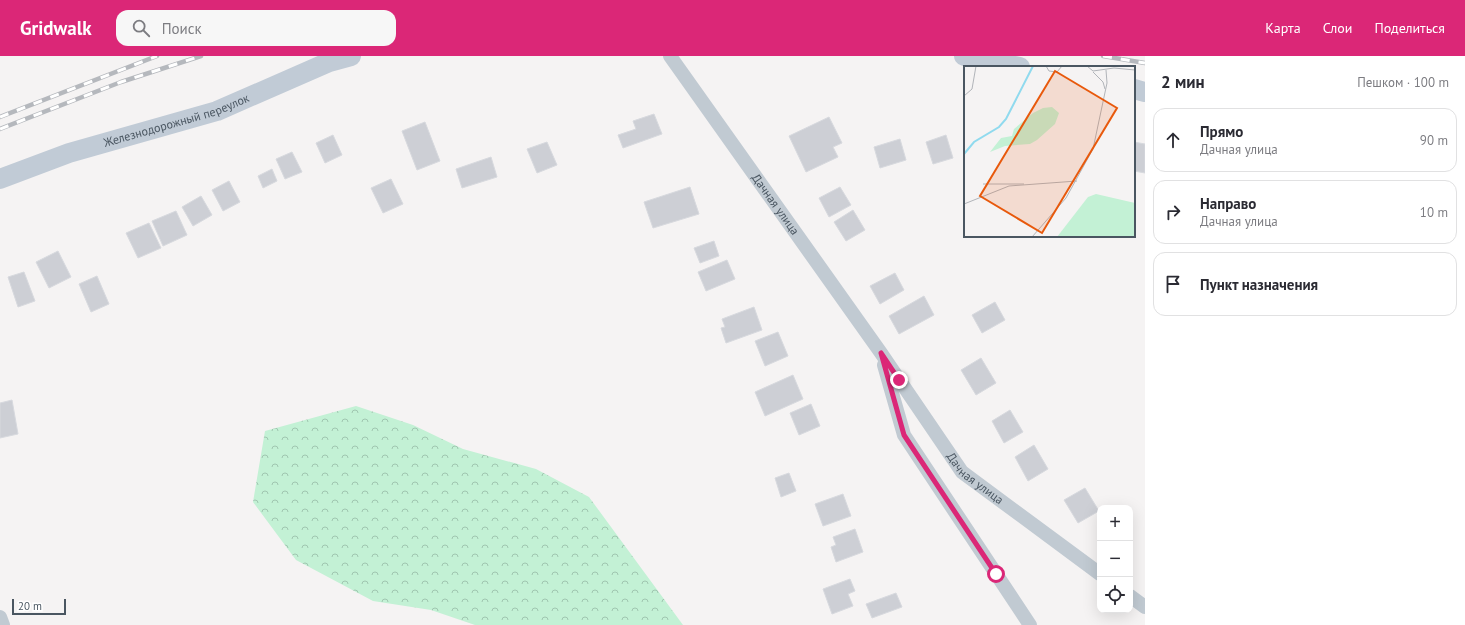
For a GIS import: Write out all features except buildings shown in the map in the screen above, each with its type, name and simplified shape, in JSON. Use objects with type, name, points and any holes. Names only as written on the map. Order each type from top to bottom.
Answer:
[{"type":"street","name":"Железнодорожный переулок","points":[[0,179],[69,153],[217,111],[329,62],[351,56]]},
{"type":"street","name":"Дачная улица","points":[[670,56],[881,353],[962,472],[1097,572]]},
{"type":"street","points":[[964,56],[1015,66]]},
{"type":"street","points":[[1135,89],[1145,92]]},
{"type":"street","name":"Дачная улица","points":[[881,353],[904,435],[1030,625]]},
{"type":"street","points":[[1133,598],[1145,607]]},
{"type":"street","points":[[0,617],[3,625]]},
{"type":"green space","points":[[356,406],[413,425],[463,449],[536,469],[589,497],[683,625],[475,625],[431,610],[373,601],[296,560],[253,502],[265,431]]},
{"type":"railway","points":[[0,117],[157,56]]},
{"type":"railway","points":[[0,129],[121,82],[201,56]]},
{"type":"railway","points":[[1103,56],[1145,63]]},
{"type":"route","points":[[899,380],[881,353],[904,435],[996,574]]}]
